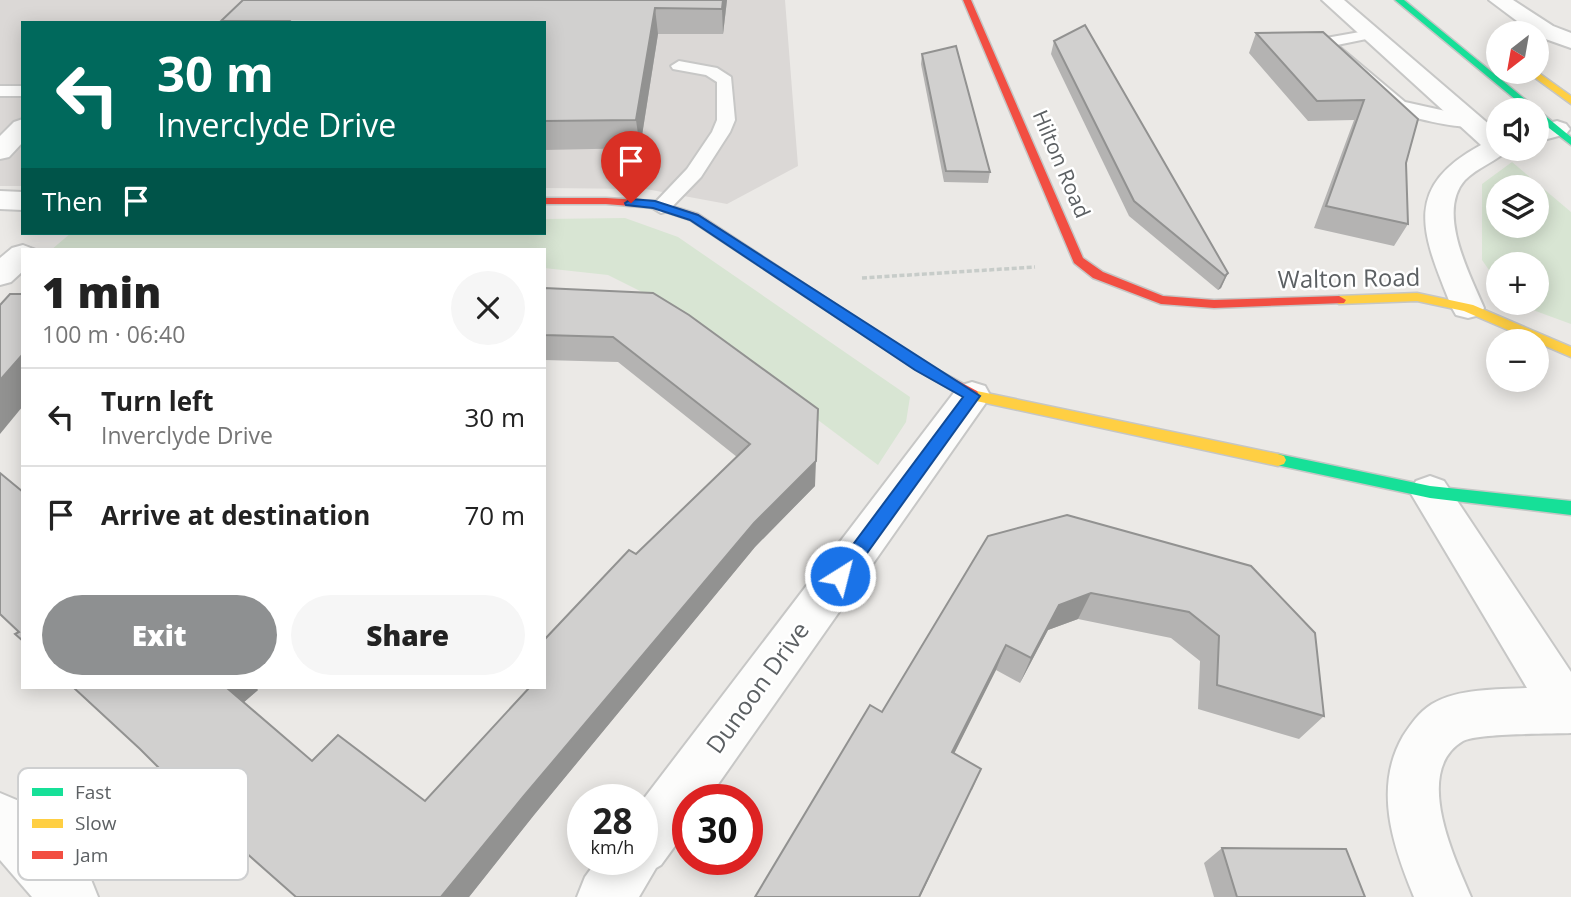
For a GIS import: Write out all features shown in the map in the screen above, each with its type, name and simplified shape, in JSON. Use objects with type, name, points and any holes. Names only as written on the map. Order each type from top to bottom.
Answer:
[{"type":"main road","name":"Hilton Road","points":[[967,0],[1078,260],[1084,264]]},
{"type":"main road","points":[[1399,0],[1519,98]]},
{"type":"main road","points":[[1548,84],[1571,101]]},
{"type":"main road","points":[[546,201],[607,201],[661,207],[694,217],[920,366],[972,396],[1430,492],[1571,508]]},
{"type":"main road","name":"Walton Road","points":[[1084,264],[1098,275],[1161,300],[1214,304],[1417,297],[1468,309],[1571,352]]},
{"type":"street","points":[[1332,0],[1486,135]]},
{"type":"street","points":[[1499,0],[1545,31],[1571,41]]},
{"type":"street","points":[[0,151],[21,129]]},
{"type":"street","points":[[1468,309],[1437,223],[1439,202],[1449,182],[1472,158],[1486,152]]},
{"type":"street","points":[[0,200],[21,201]]},
{"type":"street","points":[[28,248],[43,235]]},
{"type":"street","points":[[0,275],[21,255]]},
{"type":"street","points":[[0,285],[21,285]]},
{"type":"street","name":"Dunoon Drive","points":[[658,824],[972,396]]},
{"type":"street","points":[[1430,492],[1570,710]]},
{"type":"street","points":[[1443,897],[1423,856],[1413,811],[1415,773],[1427,743],[1450,720],[1501,713],[1570,710]]},
{"type":"street","points":[[0,820],[18,840]]},
{"type":"street","points":[[605,897],[621,875]]},
{"type":"street","points":[[55,880],[70,897]]},
{"type":"lane","points":[[1371,34],[1331,41],[1328,45],[1399,106],[1471,122]]},
{"type":"lane","points":[[661,207],[694,173],[726,120],[725,80],[711,71],[679,66]]},
{"type":"lane","points":[[0,91],[21,91]]},
{"type":"path","points":[[794,282],[1084,264]]},
{"type":"shaded area","points":[[0,0],[785,0],[798,166],[727,204],[646,189],[546,188],[546,21],[21,21],[21,186],[0,186]]},
{"type":"green space","points":[[1512,162],[1527,175],[1494,175]]},
{"type":"green space","points":[[1486,181],[1486,238],[1549,238],[1549,193],[1571,212],[1571,324],[1547,315],[1549,315],[1549,252],[1486,252],[1486,266],[1482,260],[1482,184]]},
{"type":"green space","points":[[625,218],[678,237],[910,397],[906,422],[878,465],[658,300],[608,275],[546,268],[546,248],[53,248],[69,235],[546,235],[546,219]]},
{"type":"building","points":[[243,0],[723,0],[722,9],[655,8],[636,120],[546,121],[546,21],[221,21]]},
{"type":"building","points":[[1085,25],[1228,273],[1225,276],[1134,201],[1054,41]]},
{"type":"building","points":[[1323,32],[1418,119],[1406,163],[1408,224],[1326,206],[1364,100],[1317,101],[1256,33]]},
{"type":"building","points":[[956,46],[990,172],[946,171],[922,54]]},
{"type":"building","points":[[546,288],[653,293],[689,315],[818,409],[816,461],[754,523],[441,897],[296,897],[248,854],[248,768],[159,768],[75,689],[228,689],[312,761],[338,735],[425,801],[528,689],[546,689],[546,638],[629,550],[636,554],[750,444],[613,337],[546,335]]},
{"type":"building","points":[[10,294],[21,294],[21,356],[0,380],[0,305]]},
{"type":"building","points":[[0,473],[21,490],[21,639],[15,634],[19,632],[0,614]]},
{"type":"building","points":[[1067,515],[1251,566],[1315,633],[1324,716],[1217,685],[1219,636],[1189,612],[1091,593],[1059,605],[1031,658],[1006,645],[952,752],[981,769],[919,897],[755,897],[870,705],[882,712],[988,536]]},
{"type":"building","points":[[1222,848],[1346,849],[1365,897],[1237,897]]},
{"type":"traffic: fast","points":[[1399,0],[1519,98]]},
{"type":"traffic: fast","points":[[1549,123],[1571,142]]},
{"type":"traffic: fast","points":[[1278,460],[1430,492],[1571,508]]},
{"type":"traffic: slow","points":[[1548,84],[1571,101]]},
{"type":"traffic: slow","points":[[1339,300],[1417,297],[1468,308],[1571,352]]},
{"type":"traffic: slow","points":[[972,395],[1278,460]]},
{"type":"traffic: jam","points":[[967,0],[1078,260],[1098,275],[1161,300],[1214,304],[1339,300]]},
{"type":"traffic: jam","points":[[546,201],[606,201],[655,205],[694,217],[920,366],[972,395]]},
{"type":"route","points":[[631,203],[655,205],[694,217],[920,366],[972,396],[840,576]]}]
